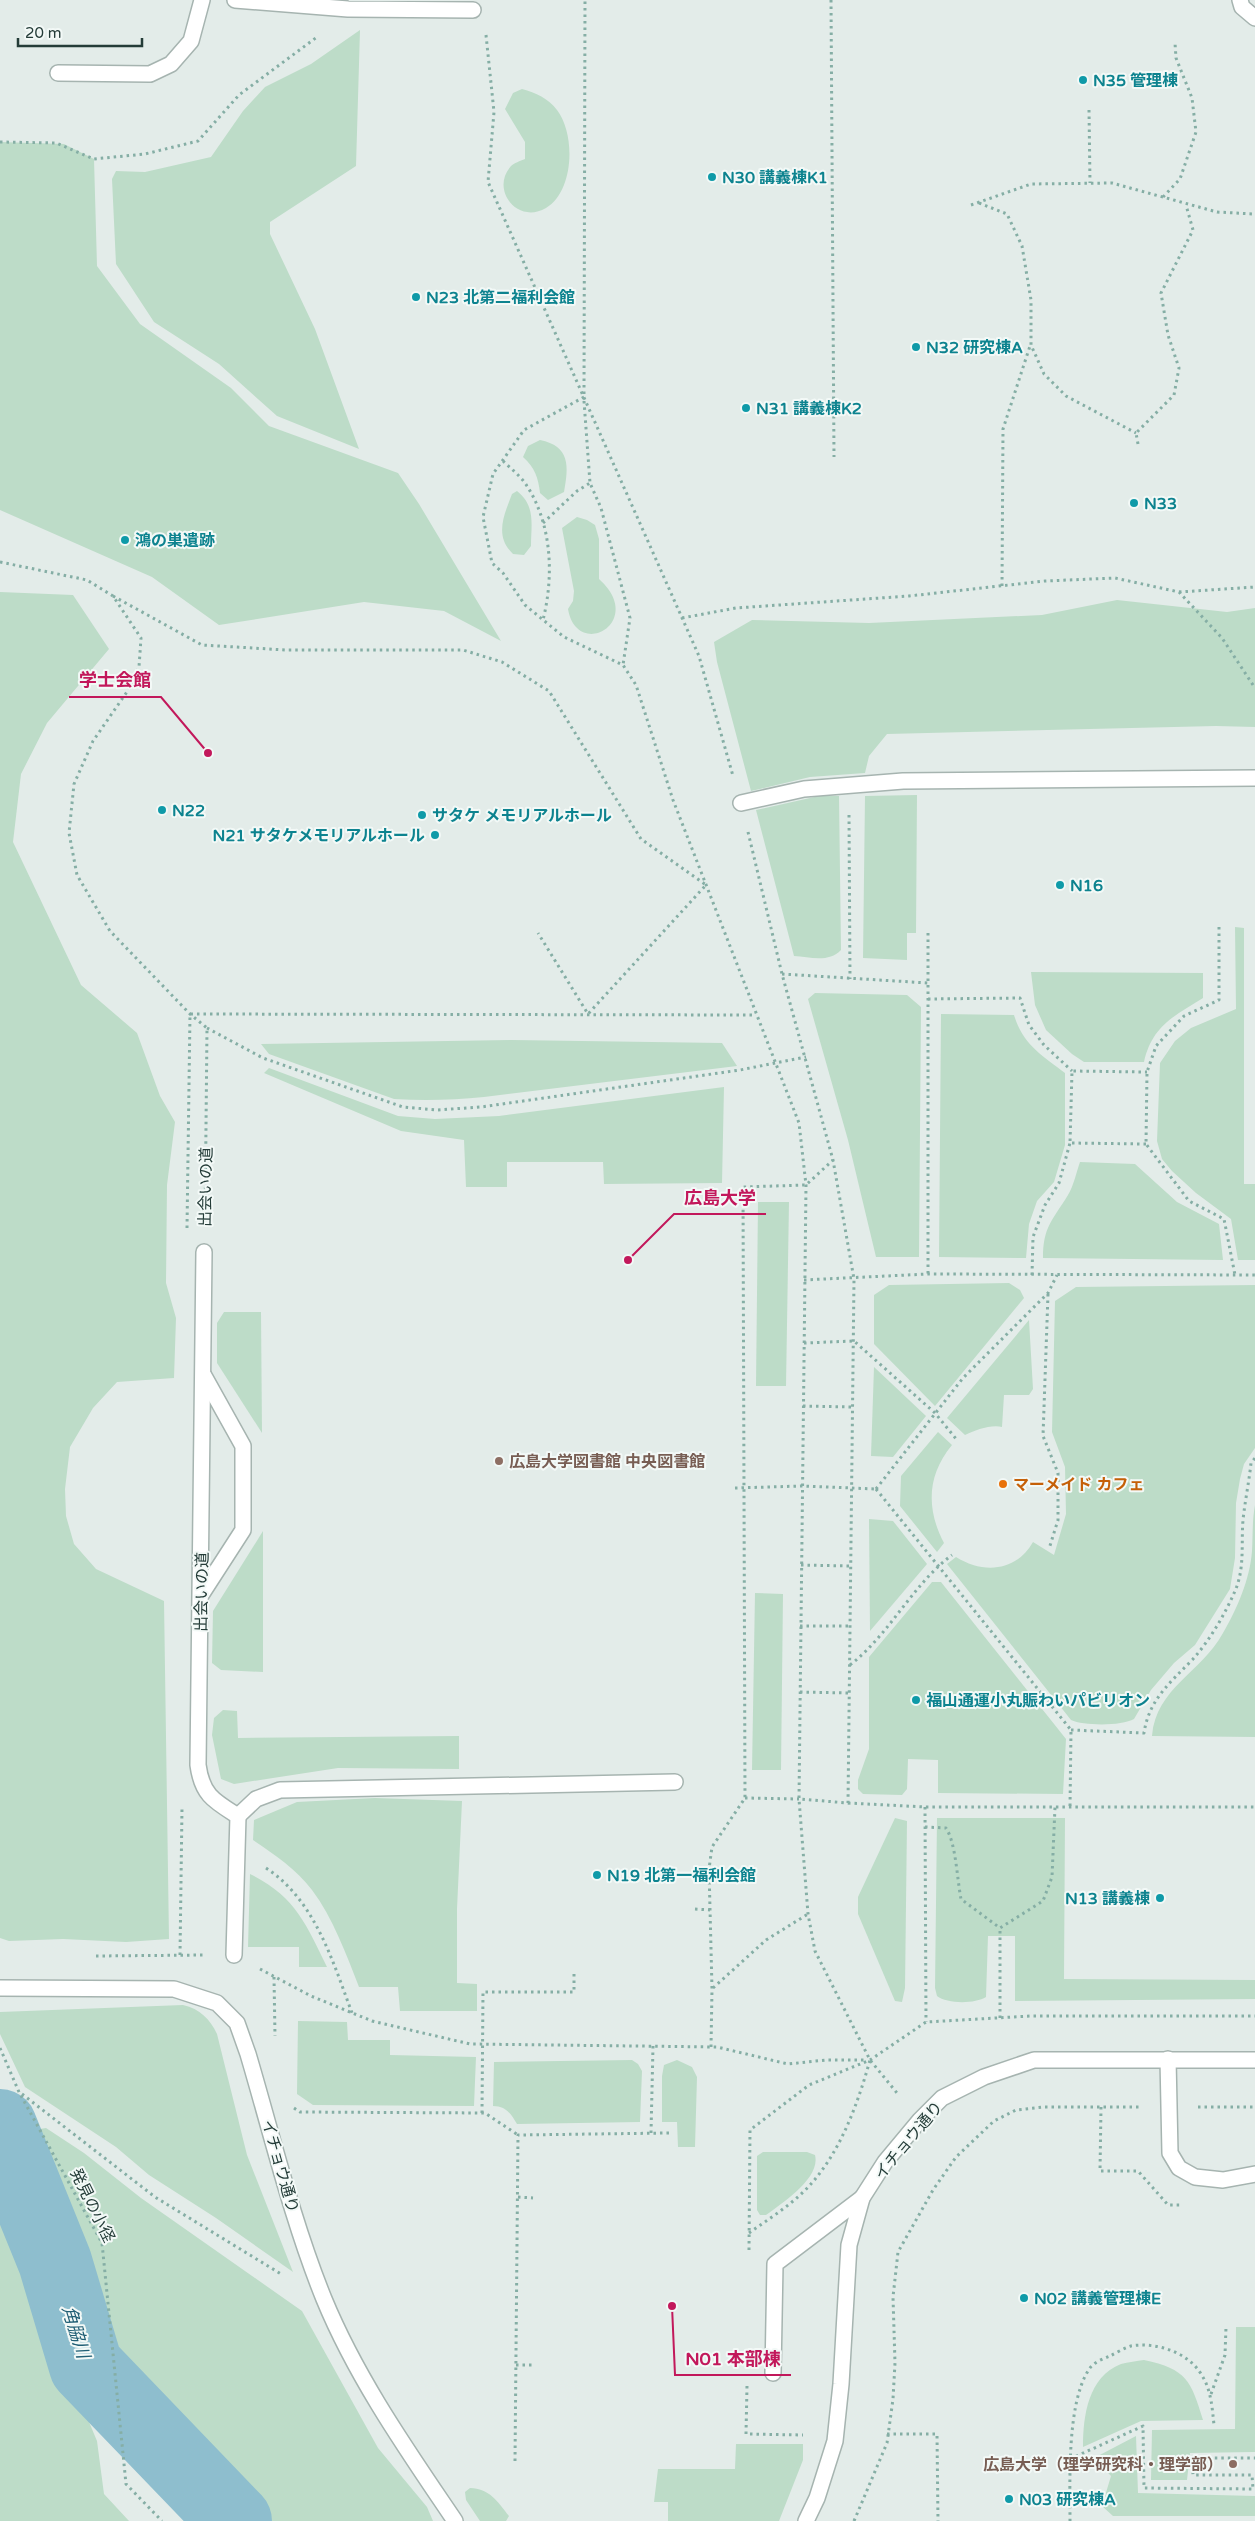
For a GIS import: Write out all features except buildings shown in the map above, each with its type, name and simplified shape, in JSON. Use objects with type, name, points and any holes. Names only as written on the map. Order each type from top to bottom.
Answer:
[{"type":"lane","points":[[58,73],[150,74],[171,64],[191,41],[202,0]]},
{"type":"lane","points":[[235,0],[348,9],[473,10]]},
{"type":"lane","points":[[1240,0],[1242,7],[1255,18]]},
{"type":"lane","points":[[741,803],[804,789],[903,780],[1255,778]]},
{"type":"lane","name":"出会いの道","points":[[204,1252],[198,1765],[200,1782],[213,1800],[238,1816]]},
{"type":"lane","points":[[201,1596],[243,1530],[243,1446],[203,1375]]},
{"type":"lane","points":[[234,1955],[238,1816],[256,1800],[280,1790],[675,1782]]},
{"type":"lane","name":"イチョウ通り","points":[[0,1988],[174,1989],[217,2003],[237,2023],[304,2243],[324,2300],[354,2361],[386,2418],[455,2521]]},
{"type":"lane","points":[[1168,2059],[1170,2153],[1179,2168],[1195,2177],[1222,2180],[1255,2174]]},
{"type":"lane","name":"イチョウ通り","points":[[806,2521],[817,2498],[835,2441],[841,2384],[849,2245],[862,2198],[885,2162],[920,2120],[942,2098],[984,2077],[1034,2060],[1255,2060]]},
{"type":"lane","points":[[774,2374],[775,2264],[862,2198]]},
{"type":"path","points":[[585,0],[584,398],[590,483],[601,508],[630,618],[623,665]]},
{"type":"path","points":[[831,0],[834,457]]},
{"type":"path","points":[[473,10],[488,39],[494,112],[488,182],[699,656],[741,803],[782,974],[833,1160],[854,1279],[848,1804]]},
{"type":"path","points":[[1163,198],[1180,179],[1196,132],[1192,98],[1176,58],[1174,43]]},
{"type":"path","points":[[0,142],[56,144],[94,159],[145,154],[198,141],[239,95],[301,51]]},
{"type":"path","points":[[1089,110],[1090,183]]},
{"type":"path","points":[[971,205],[1031,184],[1112,183],[1217,212],[1253,214]]},
{"type":"path","points":[[979,202],[1007,214],[1022,246],[1030,300],[1030,345],[1003,429],[1002,586]]},
{"type":"path","points":[[1136,433],[1174,395],[1179,368],[1168,335],[1161,294],[1193,230],[1186,204]]},
{"type":"path","points":[[1030,345],[1044,374],[1066,396],[1136,433]]},
{"type":"path","points":[[584,398],[524,430],[493,474],[483,517],[492,563],[503,573],[525,605],[564,637],[623,665],[636,685],[673,800],[799,1123],[806,1185],[799,1800],[808,1914],[815,1951],[870,2060],[897,2093]]},
{"type":"path","points":[[1136,433],[1138,444]]},
{"type":"path","points":[[503,461],[526,484],[540,510],[549,553],[550,592],[543,620]]},
{"type":"path","points":[[542,523],[577,491],[590,483]]},
{"type":"path","points":[[0,562],[87,580],[202,645],[286,650],[463,650],[502,662],[548,691],[641,839],[706,884]]},
{"type":"path","points":[[682,618],[736,608],[908,596],[1002,586],[1115,578],[1179,592],[1255,587]]},
{"type":"path","points":[[1179,592],[1222,638],[1255,688]]},
{"type":"path","points":[[113,596],[141,638],[139,667],[131,686],[93,741],[74,784],[69,833],[77,875],[110,930],[190,1014],[207,1028],[263,1058],[402,1107],[437,1110],[481,1107],[776,1064],[806,1057]]},
{"type":"path","points":[[849,784],[850,979]]},
{"type":"path","points":[[588,1014],[706,884]]},
{"type":"path","points":[[1219,927],[1219,1000],[1184,1016],[1156,1046],[1147,1072],[1146,1144],[1189,1201],[1224,1219],[1235,1275]]},
{"type":"path","points":[[538,933],[588,1014]]},
{"type":"path","points":[[928,933],[928,1274]]},
{"type":"path","points":[[782,974],[928,983]]},
{"type":"path","points":[[928,999],[1020,998],[1029,1026],[1044,1045],[1072,1071],[1147,1072]]},
{"type":"path","points":[[190,1014],[756,1015]]},
{"type":"path","name":"出会いの道","points":[[204,1252],[207,1028]]},
{"type":"path","points":[[1032,1275],[1033,1237],[1045,1205],[1059,1184],[1070,1143],[1072,1071]]},
{"type":"path","points":[[1070,1143],[1146,1144]]},
{"type":"path","points":[[711,2047],[712,1989],[709,1869],[712,1847],[745,1798],[743,1187],[806,1185],[833,1160]]},
{"type":"path","points":[[804,1280],[928,1274],[1255,1275]]},
{"type":"path","points":[[876,1489],[963,1378],[1048,1293],[1057,1275]]},
{"type":"path","points":[[1048,1293],[1043,1436],[1058,1473],[1058,1520],[1049,1549]]},
{"type":"path","points":[[804,1343],[854,1341],[935,1413],[957,1440]]},
{"type":"path","points":[[803,1406],[854,1407]]},
{"type":"path","points":[[1071,1730],[1144,1733],[1146,1716],[1162,1690],[1197,1653],[1210,1635],[1236,1590],[1242,1563],[1243,1520],[1251,1463],[1255,1458]]},
{"type":"path","points":[[735,1488],[802,1486],[876,1489],[1071,1730],[1070,1808]]},
{"type":"path","points":[[850,1665],[870,1650],[937,1566],[952,1554]]},
{"type":"path","points":[[801,1565],[852,1566]]},
{"type":"path","points":[[800,1626],[850,1626]]},
{"type":"path","points":[[800,1692],[850,1693]]},
{"type":"path","points":[[745,1798],[925,1808],[1255,1808]]},
{"type":"path","points":[[180,1955],[182,1799]]},
{"type":"path","points":[[925,1808],[926,2022],[1000,2018],[1255,2016]]},
{"type":"path","points":[[1000,1928],[1043,1901],[1052,1877],[1055,1808]]},
{"type":"path","points":[[925,1827],[946,1828],[952,1838],[954,1868],[961,1899],[1000,1928]]},
{"type":"path","points":[[237,1850],[276,1875],[313,1918],[352,2013]]},
{"type":"path","points":[[695,1909],[710,1910]]},
{"type":"path","points":[[712,1989],[766,1940],[808,1914]]},
{"type":"path","points":[[1000,1928],[1000,2018]]},
{"type":"path","points":[[90,1956],[234,1955],[311,1996],[372,2021],[470,2044],[711,2047],[788,2064],[826,2060],[870,2060]]},
{"type":"path","points":[[482,2113],[483,1992],[574,1992],[574,1974]]},
{"type":"path","points":[[274,1977],[275,2041]]},
{"type":"path","points":[[651,2133],[653,2046]]},
{"type":"path","name":"発見の小径","points":[[0,2048],[19,2092],[102,2243],[126,2484],[162,2521]]},
{"type":"path","points":[[749,2233],[810,2185],[838,2144],[860,2096],[870,2060]]},
{"type":"path","points":[[19,2092],[155,2197],[282,2274]]},
{"type":"path","points":[[292,2107],[300,2112],[486,2113],[518,2135],[669,2133]]},
{"type":"path","points":[[854,2521],[887,2443],[894,2390],[893,2297],[898,2252],[933,2190],[956,2157],[994,2121],[1016,2110],[1044,2107],[1255,2107]]},
{"type":"path","points":[[515,2461],[518,2135]]},
{"type":"path","points":[[518,2197],[533,2198]]},
{"type":"path","points":[[1211,2395],[1225,2355],[1226,2327]]},
{"type":"path","points":[[1070,2521],[1070,2443],[1081,2386],[1089,2369],[1100,2360],[1130,2346],[1152,2346],[1177,2352],[1199,2370],[1211,2395],[1214,2425]]},
{"type":"path","points":[[516,2365],[532,2365]]},
{"type":"path","points":[[1070,2459],[1143,2426],[1144,2488],[1253,2489],[1252,2475],[1193,2475],[1192,2458],[1255,2458]]},
{"type":"path","points":[[887,2434],[937,2434],[938,2521]]},
{"type":"green space","points":[[360,30],[356,166],[270,222],[270,234],[315,329],[359,449],[277,416],[219,364],[154,322],[116,264],[112,179],[116,171],[145,172],[211,157],[243,111],[265,87],[311,64]]},
{"type":"green space","points":[[522,89],[541,96],[557,110],[567,133],[569,148],[567,176],[562,189],[555,200],[546,208],[535,212],[525,212],[510,202],[505,194],[504,185],[505,175],[511,166],[525,159],[525,142],[505,109],[513,93]]},
{"type":"green space","points":[[0,142],[64,144],[94,159],[97,266],[140,324],[231,388],[269,426],[398,473],[419,504],[501,641],[444,611],[364,602],[219,625],[152,577],[0,510]]},
{"type":"green space","points":[[540,440],[557,447],[562,452],[567,466],[564,492],[548,500],[540,493],[535,473],[523,457],[528,446]]},
{"type":"green space","points":[[517,491],[530,509],[532,523],[531,546],[524,555],[513,554],[507,547],[502,533],[506,510],[512,494]]},
{"type":"green space","points":[[577,517],[595,525],[599,539],[599,579],[612,595],[616,609],[613,621],[605,630],[594,634],[583,632],[574,624],[568,609],[573,601],[574,591],[562,528]]},
{"type":"green space","points":[[0,592],[73,595],[109,649],[47,723],[21,774],[13,842],[81,985],[137,1033],[160,1096],[175,1122],[167,1185],[166,1283],[176,1318],[174,1378],[117,1382],[93,1408],[70,1447],[65,1489],[66,1516],[74,1544],[96,1569],[164,1601],[169,1939],[126,1942],[63,1939],[9,1941],[0,1938]]},
{"type":"green space","points":[[1117,600],[1227,612],[1255,608],[1255,727],[1216,726],[887,734],[869,756],[865,773],[810,777],[751,791],[717,662],[714,642],[752,620],[869,623],[1042,615]]},
{"type":"green space","points":[[917,795],[916,933],[907,933],[907,960],[863,958],[865,796]]},
{"type":"green space","points":[[819,796],[839,796],[841,950],[831,957],[825,958],[794,956],[756,810]]},
{"type":"green space","points":[[1235,927],[1244,928],[1244,1184],[1255,1184],[1255,1260],[1238,1260],[1231,1219],[1196,1193],[1172,1171],[1162,1159],[1157,1141],[1160,1063],[1175,1041],[1191,1028],[1236,1009]]},
{"type":"green space","points":[[1031,972],[1203,973],[1203,998],[1166,1023],[1153,1039],[1144,1062],[1084,1062],[1072,1054],[1046,1030],[1035,1005]]},
{"type":"green space","points":[[815,993],[907,995],[921,1007],[919,1257],[876,1257],[848,1140],[808,999]]},
{"type":"green space","points":[[941,1014],[1014,1015],[1028,1042],[1041,1055],[1065,1073],[1065,1145],[1054,1182],[1037,1201],[1029,1224],[1026,1258],[939,1257]]},
{"type":"green space","points":[[512,1040],[722,1043],[737,1066],[484,1097],[406,1100],[394,1099],[269,1054],[261,1044]]},
{"type":"green space","points":[[269,1068],[398,1116],[435,1119],[499,1116],[724,1087],[722,1183],[604,1184],[603,1162],[507,1162],[507,1187],[466,1187],[464,1140],[401,1131],[264,1073]]},
{"type":"green space","points":[[1080,1162],[1135,1164],[1177,1202],[1219,1224],[1223,1260],[1043,1258],[1043,1247],[1047,1231],[1070,1191]]},
{"type":"green space","points":[[758,1202],[789,1202],[786,1386],[756,1386]]},
{"type":"green space","points":[[1009,1283],[1020,1290],[1024,1298],[935,1406],[874,1344],[874,1295],[889,1285]]},
{"type":"green space","points":[[1255,1285],[1255,1448],[1244,1464],[1240,1479],[1236,1503],[1235,1558],[1230,1589],[1195,1645],[1174,1663],[1151,1690],[1134,1719],[1121,1723],[1103,1724],[1071,1720],[947,1564],[956,1557],[977,1566],[998,1567],[1018,1559],[1033,1542],[1054,1555],[1066,1514],[1065,1467],[1052,1432],[1055,1301],[1076,1287]]},
{"type":"green space","points":[[224,1312],[261,1312],[262,1433],[217,1363],[217,1323]]},
{"type":"green space","points":[[1029,1320],[1033,1389],[1029,1395],[1004,1395],[1002,1427],[978,1429],[965,1435],[947,1418]]},
{"type":"green space","points":[[874,1367],[926,1416],[893,1457],[871,1456]]},
{"type":"green space","points":[[938,1432],[952,1445],[938,1468],[932,1492],[934,1518],[944,1543],[937,1552],[900,1506],[901,1476]]},
{"type":"green space","points":[[1255,1505],[1255,1737],[1152,1736],[1155,1719],[1162,1705],[1170,1693],[1214,1647],[1238,1604],[1251,1562]]},
{"type":"green space","points":[[869,1519],[893,1521],[927,1564],[870,1631]]},
{"type":"green space","points":[[263,1531],[263,1672],[221,1670],[212,1663],[213,1611]]},
{"type":"green space","points":[[932,1582],[941,1582],[1066,1739],[1063,1794],[938,1793],[938,1760],[908,1759],[907,1789],[902,1795],[863,1794],[858,1789],[858,1780],[869,1749],[869,1657]]},
{"type":"green space","points":[[755,1593],[783,1594],[781,1770],[752,1770]]},
{"type":"green space","points":[[223,1710],[237,1711],[238,1738],[459,1736],[459,1769],[338,1768],[234,1784],[221,1779],[212,1735],[214,1718]]},
{"type":"green space","points":[[375,1798],[462,1801],[457,1909],[457,1983],[477,1984],[477,2011],[400,2011],[398,1987],[359,1987],[333,1924],[320,1901],[306,1882],[292,1869],[253,1840],[254,1820],[297,1802]]},
{"type":"green space","points":[[895,1818],[907,1821],[905,1988],[902,2002],[895,2001],[858,1914],[858,1897]]},
{"type":"green space","points":[[937,1818],[1065,1818],[1064,1979],[1255,1980],[1255,1999],[1015,2001],[1015,1936],[988,1936],[986,1997],[968,2002],[954,2002],[942,1999],[937,1996],[935,1988]]},
{"type":"green space","points":[[250,1874],[278,1892],[289,1902],[305,1924],[327,1967],[299,1967],[299,1947],[248,1947]]},
{"type":"green space","points":[[183,2005],[204,2015],[217,2034],[247,2155],[293,2272],[216,2218],[149,2175],[116,2147],[25,2087],[0,2034],[0,2012]]},
{"type":"green space","points":[[298,2021],[347,2022],[348,2040],[390,2040],[390,2055],[476,2057],[474,2106],[313,2105],[297,2094]]},
{"type":"green space","points":[[632,2060],[638,2064],[642,2071],[640,2122],[517,2124],[505,2109],[493,2106],[494,2062]]},
{"type":"green space","points":[[677,2060],[692,2067],[697,2077],[695,2147],[678,2147],[677,2122],[662,2122],[662,2076],[664,2065]]},
{"type":"green space","points":[[46,2128],[84,2153],[141,2198],[302,2311],[378,2448],[427,2507],[433,2521],[251,2521],[231,2507],[130,2386],[93,2263],[27,2131]]},
{"type":"green space","points":[[763,2152],[807,2152],[815,2155],[815,2164],[812,2172],[799,2189],[766,2215],[760,2215],[757,2210],[757,2156]]},
{"type":"green space","points":[[0,2199],[25,2240],[39,2295],[42,2326],[71,2379],[97,2441],[104,2494],[129,2521],[0,2521]]},
{"type":"green space","points":[[1236,2327],[1255,2327],[1255,2452],[1190,2453],[1187,2480],[1151,2480],[1152,2430],[1235,2429]]},
{"type":"green space","points":[[1144,2360],[1170,2368],[1185,2379],[1195,2395],[1203,2420],[1141,2421],[1083,2447],[1086,2411],[1094,2388],[1101,2378],[1121,2364]]},
{"type":"green space","points":[[1136,2436],[1138,2493],[1255,2496],[1255,2516],[1113,2516],[1102,2506],[1111,2476],[1094,2458]]},
{"type":"green space","points":[[736,2444],[803,2444],[803,2460],[779,2521],[668,2521],[668,2502],[654,2502],[658,2469],[735,2469]]},
{"type":"green space","points":[[470,2488],[483,2490],[488,2493],[509,2516],[506,2521],[480,2521],[466,2500],[465,2492]]},
{"type":"waterway","name":"角脇川","points":[[0,2126],[55,2262],[86,2366],[235,2521]]},
{"type":"place","name":"N35 管理棟","points":[[1083,80]]},
{"type":"place","name":"N30 講義棟K1","points":[[712,177]]},
{"type":"place","name":"N23 北第二福利会館","points":[[416,297]]},
{"type":"place","name":"N32 研究棟A","points":[[916,347]]},
{"type":"place","name":"N31 講義棟K2","points":[[746,408]]},
{"type":"place","name":"N33","points":[[1134,503]]},
{"type":"place","name":"鴻の巣遺跡","points":[[125,540]]},
{"type":"place","name":"学士会館","points":[[208,753]]},
{"type":"place","name":"N22","points":[[162,810]]},
{"type":"place","name":"サタケ メモリアルホール","points":[[422,815]]},
{"type":"place","name":"N21 サタケメモリアルホール","points":[[435,835]]},
{"type":"place","name":"N16","points":[[1060,885]]},
{"type":"place","name":"広島大学","points":[[628,1260]]},
{"type":"place","name":"広島大学図書館 中央図書館","points":[[499,1461]]},
{"type":"place","name":"マーメイド カフェ","points":[[1003,1484]]},
{"type":"place","name":"福山通運小丸賑わいパビリオン","points":[[916,1700]]},
{"type":"place","name":"N19 北第一福利会館","points":[[597,1875]]},
{"type":"place","name":"N13 講義棟","points":[[1160,1898]]},
{"type":"place","name":"N02 講義管理棟E","points":[[1024,2298]]},
{"type":"place","name":"N01 本部棟","points":[[672,2306]]},
{"type":"place","name":"広島大学（理学研究科・理学部）","points":[[1233,2464]]},
{"type":"place","name":"N03 研究棟A","points":[[1009,2499]]}]
